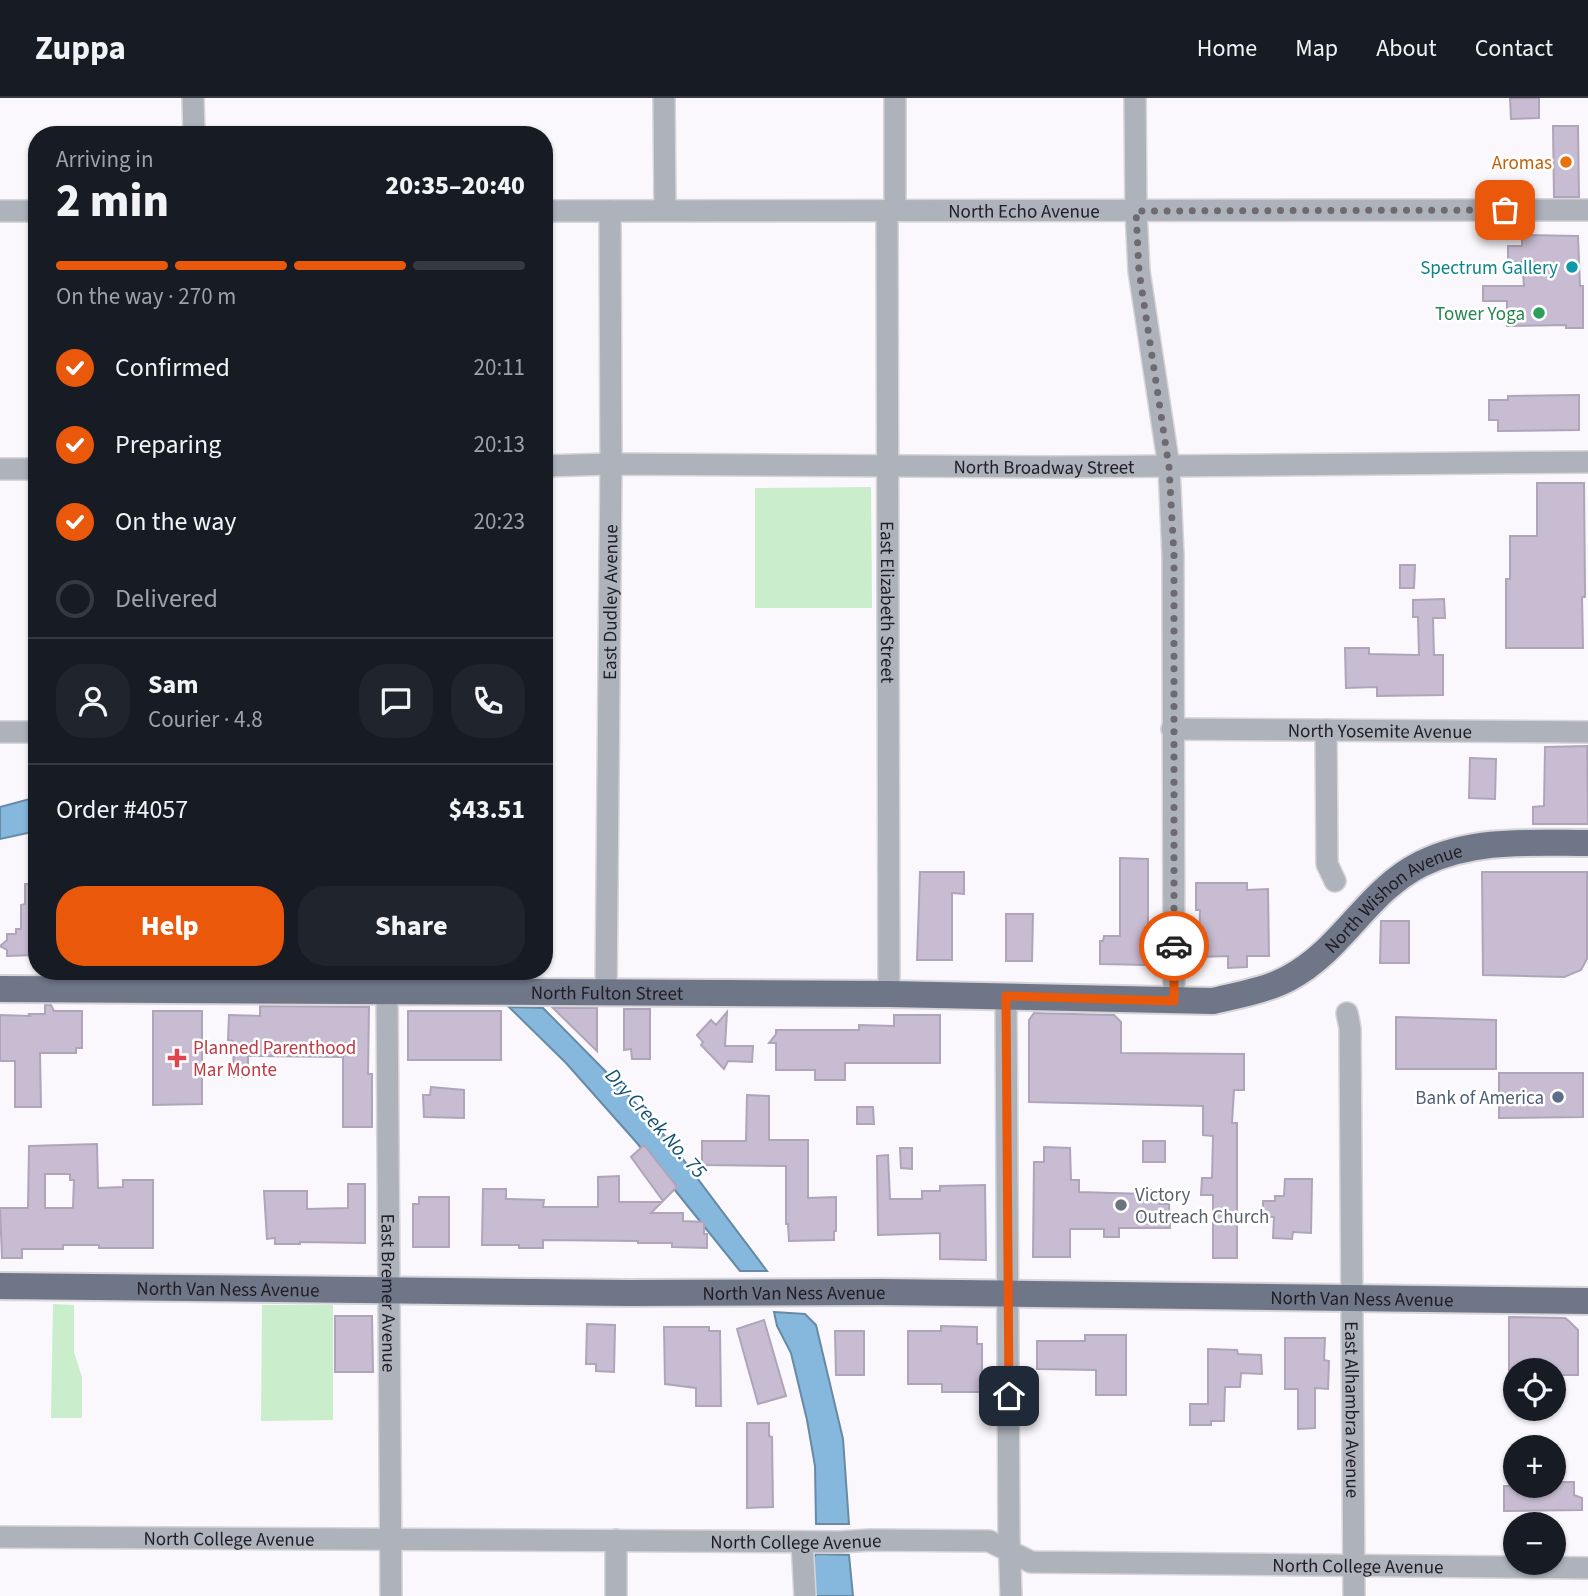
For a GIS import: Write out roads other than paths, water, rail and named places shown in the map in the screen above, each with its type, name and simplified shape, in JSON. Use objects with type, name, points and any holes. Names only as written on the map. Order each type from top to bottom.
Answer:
[{"type":"main road","name":"North Wishon Avenue","points":[[1213,1000],[1254,991],[1289,979],[1328,948],[1385,888],[1415,867],[1437,857],[1488,845],[1588,843]]},
{"type":"main road","name":"North Fulton Street","points":[[0,989],[201,981],[387,990],[516,987],[606,994],[888,994],[1213,1000]]},
{"type":"main road","name":"North Van Ness Avenue","points":[[0,1286],[1588,1301]]},
{"type":"street","points":[[193,98],[194,126]]},
{"type":"street","points":[[664,98],[665,210]]},
{"type":"street","name":"East Elizabeth Street","points":[[888,994],[888,467],[895,98]]},
{"type":"street","points":[[1136,98],[1139,271],[1169,467],[1174,555],[1174,1001]]},
{"type":"street","name":"North Echo Avenue","points":[[553,211],[1588,209]]},
{"type":"street","points":[[0,211],[28,211]]},
{"type":"street","name":"East Dudley Avenue","points":[[606,994],[611,464],[610,211]]},
{"type":"street","name":"North Broadway Street","points":[[553,466],[1169,467],[1588,462]]},
{"type":"street","points":[[0,469],[28,469]]},
{"type":"street","name":"North Yosemite Avenue","points":[[1172,729],[1588,732]]},
{"type":"street","points":[[1326,730],[1327,864],[1335,881]]},
{"type":"street","points":[[0,732],[28,732]]},
{"type":"street","name":"East Bremer Avenue","points":[[387,990],[391,1596]]},
{"type":"street","points":[[1006,996],[1012,1596]]},
{"type":"street","name":"East Alhambra Avenue","points":[[1346,1013],[1350,1028],[1354,1596]]},
{"type":"street","name":"North College Avenue","points":[[0,1537],[989,1541],[1031,1562],[1588,1569]]},
{"type":"street","points":[[616,1540],[616,1596]]},
{"type":"street","points":[[805,1596],[820,1542]]},
{"type":"water","points":[[28,799],[28,833],[0,839],[0,807]]},
{"type":"water","points":[[509,1007],[543,1008],[622,1088],[670,1142],[767,1271],[740,1271],[637,1143],[566,1063]]},
{"type":"water","points":[[774,1312],[805,1314],[816,1325],[843,1439],[849,1524],[816,1524],[815,1466],[807,1420],[791,1353],[777,1326]]},
{"type":"water","points":[[816,1554],[849,1555],[853,1596],[814,1596],[812,1561]]},
{"type":"place","name":"Aromas","points":[[1566,162]]},
{"type":"place","name":"Spectrum Gallery","points":[[1572,267]]},
{"type":"place","name":"Tower Yoga","points":[[1539,313]]},
{"type":"place","name":"Planned Parenthood Mar Monte","points":[[177,1058]]},
{"type":"place","name":"Bank of America","points":[[1558,1097]]},
{"type":"place","name":"Victory Outreach Church","points":[[1121,1205]]},
{"type":"water label","name":"Dry Creek No. 75","points":[[656,1123]]}]
